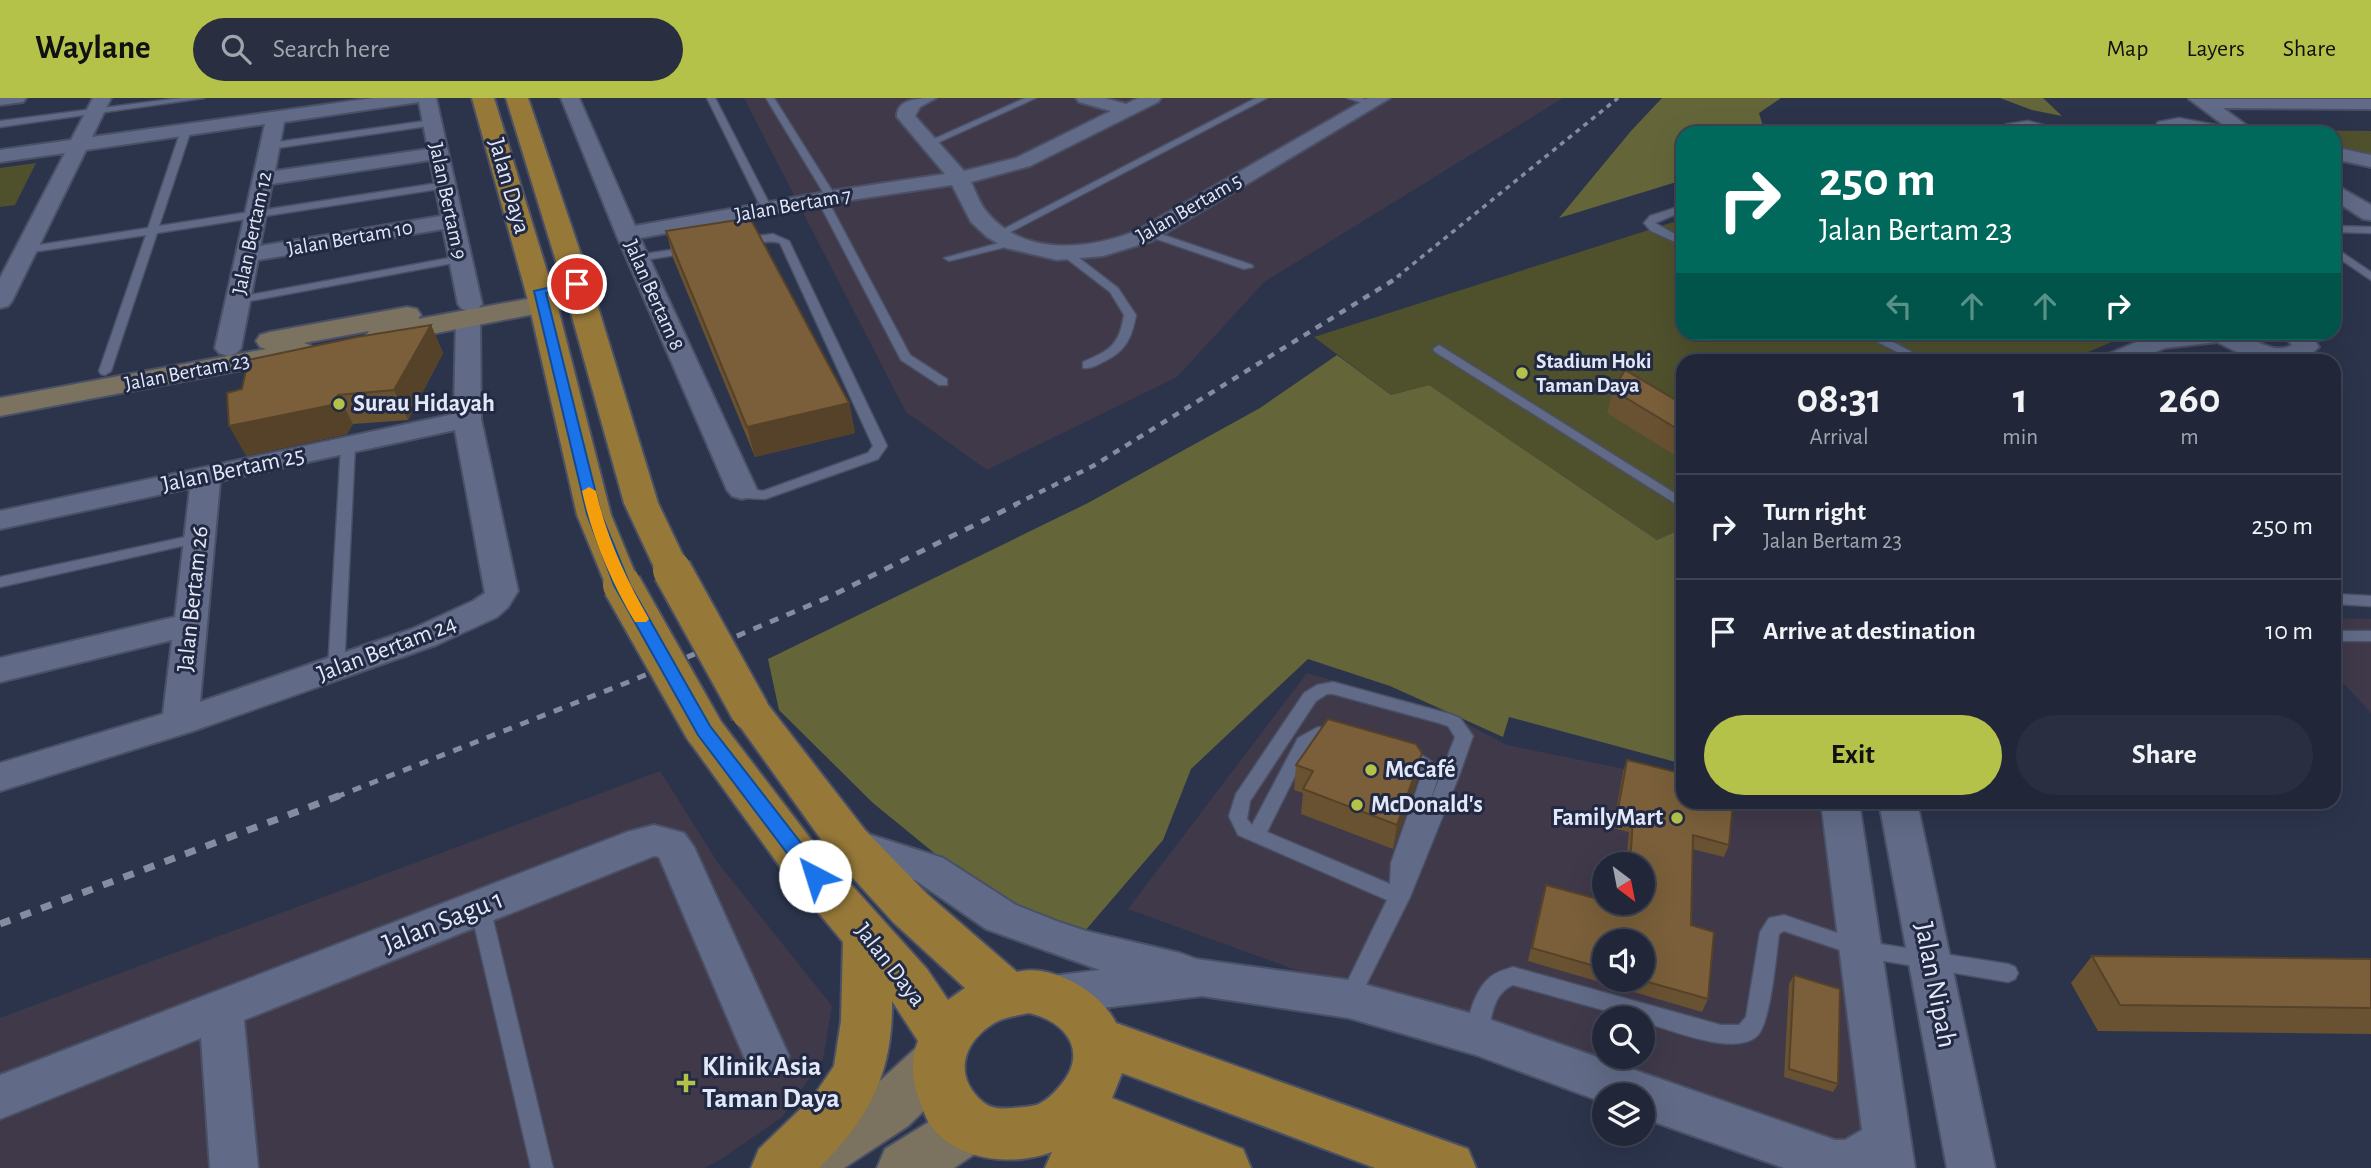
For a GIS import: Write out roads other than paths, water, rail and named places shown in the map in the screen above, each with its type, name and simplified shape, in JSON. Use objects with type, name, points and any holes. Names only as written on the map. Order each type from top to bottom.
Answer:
[{"type":"main road","name":"Jalan Daya","points":[[483,98],[541,298],[594,514],[622,585],[704,730],[797,855],[909,984],[941,1051]]},
{"type":"main road","name":"Jalan Daya","points":[[517,98],[579,291],[641,503],[672,570],[750,711],[849,843],[910,908],[1028,994]]},
{"type":"main road","points":[[779,1168],[806,1144],[839,1105],[855,1079],[864,1049],[868,936]]},
{"type":"main road","points":[[1028,994],[1072,1005],[1087,1020],[1097,1040],[1098,1063],[1092,1087],[1075,1110],[1054,1126],[1024,1136],[995,1136],[970,1127],[950,1110],[939,1088],[941,1051],[960,1017],[982,1001],[1028,994]]},
{"type":"main road","points":[[1097,1040],[1448,1168]]},
{"type":"main road","points":[[1075,1110],[1220,1167]]},
{"type":"main road","points":[[1073,1168],[1220,1167]]},
{"type":"street","points":[[0,100],[17,98]]},
{"type":"street","points":[[0,156],[412,98]]},
{"type":"street","name":"Jalan Bertam 9","points":[[427,98],[469,311]]},
{"type":"street","name":"Jalan Bertam 8","points":[[570,98],[627,234],[742,490]]},
{"type":"street","points":[[927,98],[914,103],[905,112],[959,179],[968,202],[979,218],[1004,239]]},
{"type":"street","points":[[1085,98],[1127,110]]},
{"type":"street","name":"Jalan Bertam 7","points":[[627,234],[827,198],[959,179],[1013,165],[1152,98]]},
{"type":"street","name":"Jalan Bertam 5","points":[[1004,239],[1066,253],[1121,246],[1149,233],[1368,100]]},
{"type":"street","points":[[2199,100],[2371,104]]},
{"type":"street","points":[[2199,100],[2235,126]]},
{"type":"street","points":[[0,301],[8,272],[26,250],[99,105]]},
{"type":"street","name":"Jalan Bertam 12","points":[[228,348],[276,117]]},
{"type":"street","points":[[263,179],[439,153]]},
{"type":"street","points":[[2341,155],[2371,162]]},
{"type":"street","points":[[2341,195],[2371,214]]},
{"type":"street","name":"Jalan Bertam 10","points":[[248,255],[452,220]]},
{"type":"street","name":"Jalan Bertam 23","points":[[0,407],[579,291]]},
{"type":"street","name":"Jalan Bertam 23","points":[[0,391],[228,348],[469,311]]},
{"type":"street","name":"Jalan Bertam 24","points":[[0,778],[336,670],[447,628],[497,600],[502,591],[467,419],[469,311]]},
{"type":"street","points":[[2129,354],[2168,340]]},
{"type":"street","points":[[2229,340],[2252,350],[2278,354]]},
{"type":"street","points":[[2292,354],[2299,353],[2306,347],[2302,340]]},
{"type":"street","points":[[2215,354],[2252,350]]},
{"type":"street","name":"Jalan Bertam 25","points":[[0,520],[467,419]]},
{"type":"street","name":"Jalan Bertam 26","points":[[180,722],[188,625],[206,476]]},
{"type":"street","points":[[0,670],[188,625]]},
{"type":"street","points":[[1655,1100],[1835,1163],[1850,1163],[1889,1155],[1841,809]]},
{"type":"street","name":"Jalan Nipah","points":[[1899,809],[1971,1168]]},
{"type":"street","name":"Jalan Sagu 1","points":[[0,1097],[641,843],[655,840],[667,842],[674,847],[766,1056]]},
{"type":"street","points":[[849,843],[929,869],[1001,918],[1086,949],[1202,977],[1349,999],[1477,1035],[1608,1083]]},
{"type":"street","points":[[1028,994],[1202,977]]},
{"type":"street","points":[[221,1011],[234,1168]]},
{"type":"street","points":[[789,1168],[846,1138],[889,1108],[941,1051]]},
{"type":"street","points":[[905,1168],[970,1127]]},
{"type":"lane","points":[[0,124],[99,105],[200,98]]},
{"type":"lane","points":[[711,98],[767,209]]},
{"type":"lane","points":[[770,98],[827,198],[905,357],[943,382]]},
{"type":"lane","points":[[930,143],[1032,98]]},
{"type":"lane","points":[[949,258],[1004,239],[1263,98]]},
{"type":"lane","points":[[2160,126],[2179,121],[2206,126]]},
{"type":"lane","points":[[270,146],[432,123]]},
{"type":"lane","points":[[2014,126],[2025,123],[2041,126]]},
{"type":"lane","points":[[105,371],[186,130]]},
{"type":"lane","points":[[26,250],[445,185]]},
{"type":"lane","points":[[1676,211],[1654,218],[1649,223],[1676,239]]},
{"type":"lane","points":[[2341,229],[2371,230]]},
{"type":"lane","points":[[1149,233],[1248,267]]},
{"type":"lane","points":[[727,244],[765,237],[784,241],[880,446],[873,456],[775,493],[757,496],[742,490]]},
{"type":"lane","points":[[638,258],[702,248]]},
{"type":"lane","points":[[1066,253],[1114,290],[1130,315],[1127,338],[1116,352],[1087,365]]},
{"type":"lane","points":[[2341,255],[2371,277]]},
{"type":"lane","points":[[239,300],[460,259]]},
{"type":"lane","points":[[1880,340],[1909,354]]},
{"type":"lane","points":[[1439,349],[1676,500]]},
{"type":"lane","points":[[336,670],[348,446]]},
{"type":"lane","points":[[0,582],[199,538]]},
{"type":"lane","points":[[2341,599],[2371,601]]},
{"type":"lane","points":[[2341,636],[2371,636]]},
{"type":"lane","points":[[1349,999],[1400,897],[1434,820],[1463,743],[1460,729],[1444,718],[1341,689],[1323,689],[1316,692],[1242,799],[1237,815],[1238,824],[1245,830],[1400,897]]},
{"type":"lane","points":[[1257,834],[1304,743],[1318,733],[1332,732],[1357,740]]},
{"type":"lane","points":[[1382,749],[1419,761],[1431,772],[1400,863],[1400,897]]},
{"type":"lane","points":[[480,907],[542,1168]]},
{"type":"lane","points":[[1477,1035],[1493,984],[1502,978],[1513,976],[1721,1034],[1745,1033],[1754,1026],[1772,927],[1784,923],[1861,949],[2008,973]]},
{"type":"railway","points":[[1397,277],[1618,98]]},
{"type":"railway","points":[[1014,505],[1093,466],[1400,276]]},
{"type":"railway","points":[[336,797],[631,681],[829,597],[1017,504]]},
{"type":"railway","points":[[0,924],[341,795]]},
{"type":"place","name":"Stadium Hoki Taman Daya","points":[[1522,373]]},
{"type":"place","name":"Surau Hidayah","points":[[339,404]]},
{"type":"place","name":"McCafé","points":[[1371,770]]},
{"type":"place","name":"McDonald's","points":[[1357,805]]},
{"type":"place","name":"FamilyMart","points":[[1677,818]]},
{"type":"place","name":"Klinik Asia Taman Daya","points":[[686,1083]]}]
